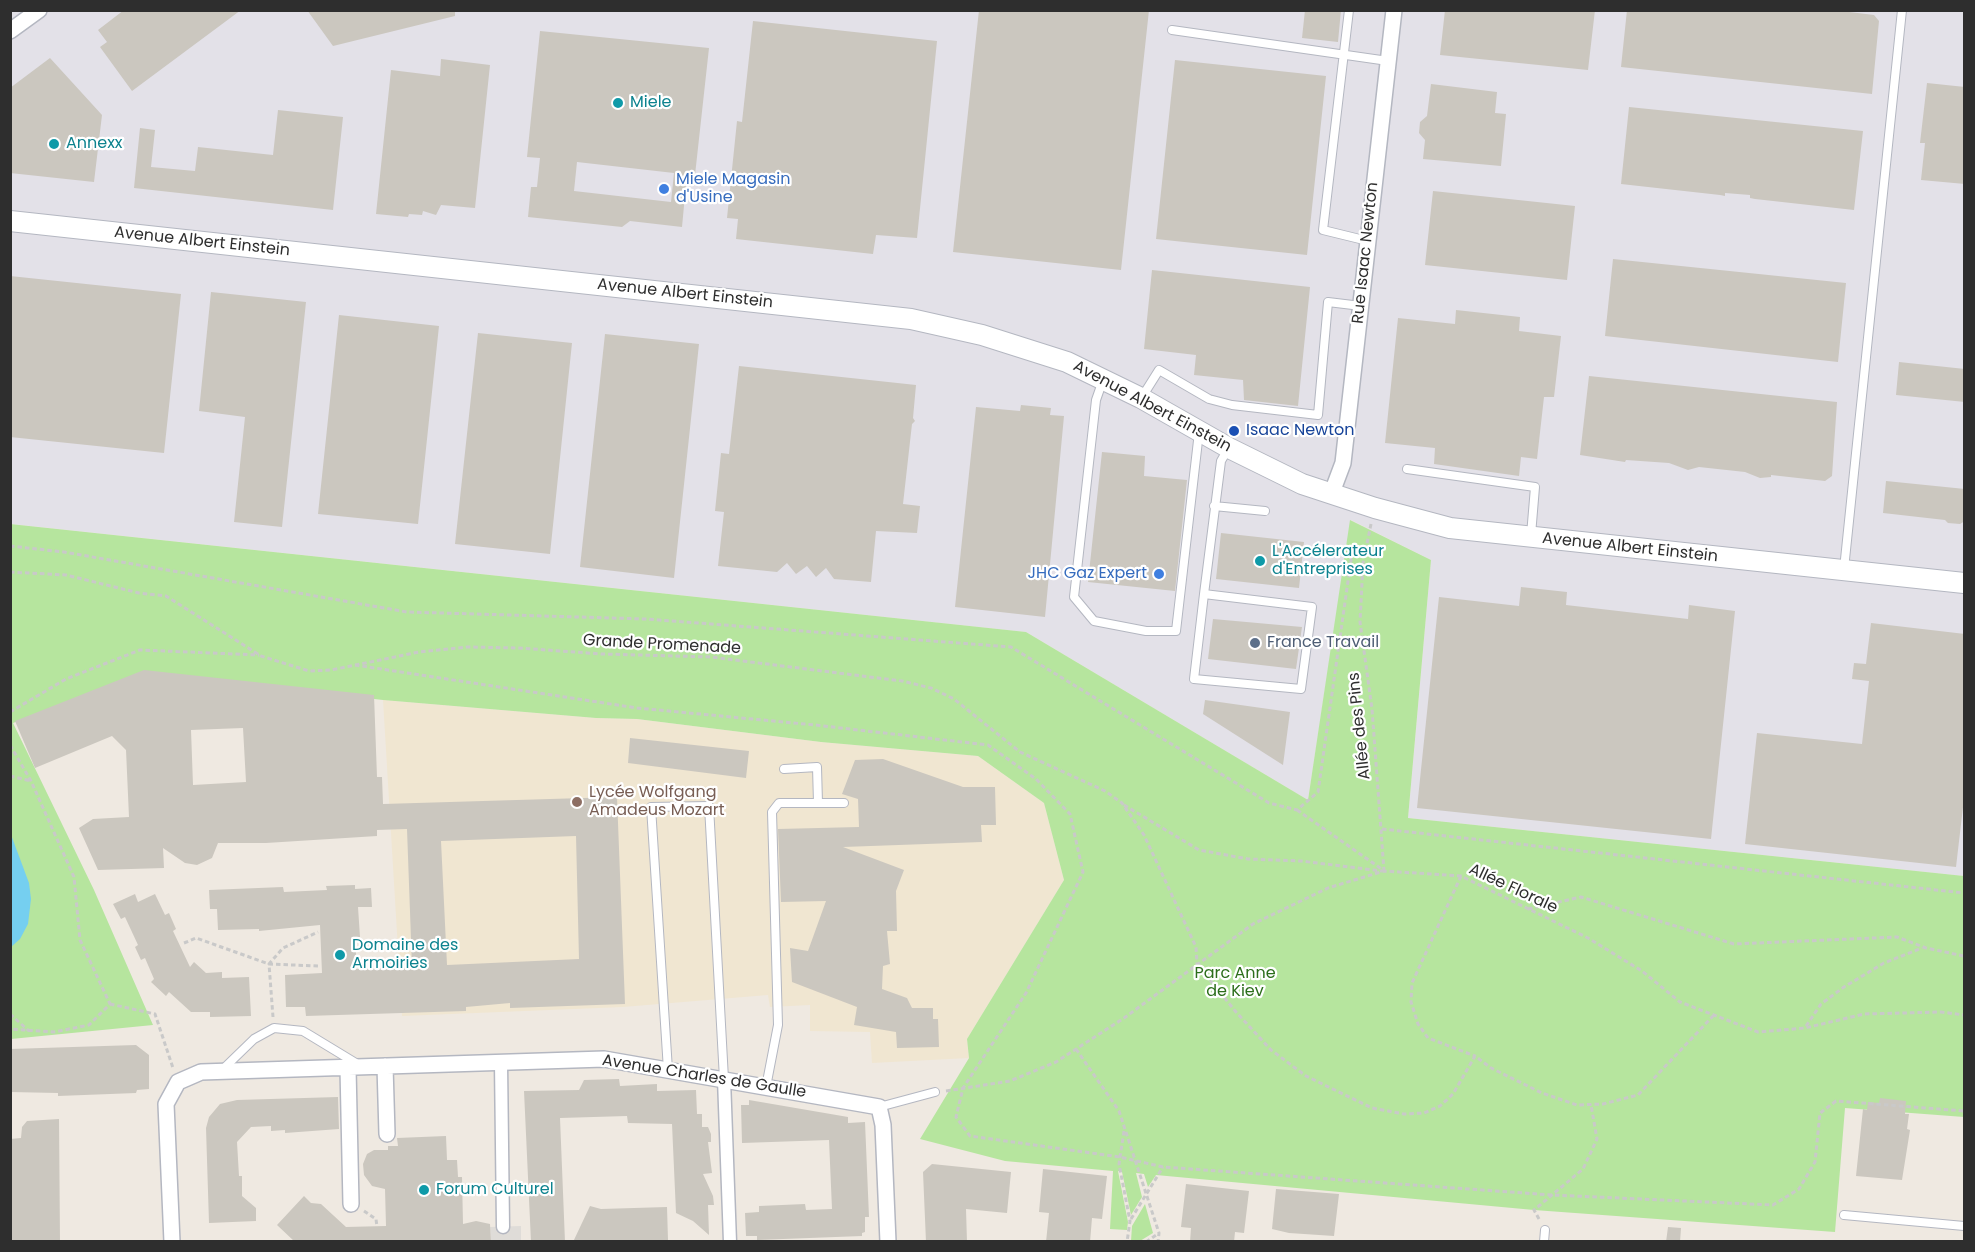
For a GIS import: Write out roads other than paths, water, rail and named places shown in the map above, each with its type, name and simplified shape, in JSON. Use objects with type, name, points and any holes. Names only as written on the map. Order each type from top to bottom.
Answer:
[{"type":"street","points":[[10,31],[39,10]]},
{"type":"street","name":"Rue Isaac Newton","points":[[1331,495],[1343,463],[1394,10]]},
{"type":"street","name":"Avenue Albert Einstein","points":[[10,222],[884,315],[982,335],[1067,362],[1141,398],[1199,432],[1274,471],[1331,495],[1450,528],[1965,583]]},
{"type":"street","name":"Avenue Charles de Gaulle","points":[[172,1242],[166,1104],[178,1082],[201,1072],[604,1059],[879,1107]]},
{"type":"street","points":[[501,1063],[504,1227]]},
{"type":"street","points":[[385,1066],[387,1134]]},
{"type":"street","points":[[351,1204],[355,1068]]},
{"type":"street","points":[[724,1079],[730,1242]]},
{"type":"street","points":[[879,1107],[883,1125],[888,1242]]},
{"type":"lane","points":[[1349,10],[1323,230],[1368,241]]},
{"type":"lane","points":[[1844,571],[1902,10]]},
{"type":"lane","points":[[1172,30],[1388,61]]},
{"type":"lane","points":[[1141,398],[1159,370],[1209,399],[1232,405],[1318,415],[1328,302],[1360,306]]},
{"type":"lane","points":[[1103,379],[1096,400],[1074,597],[1094,621],[1146,631],[1176,631],[1199,432]]},
{"type":"lane","points":[[1204,594],[1312,606],[1301,689],[1194,678],[1214,506],[1221,461],[1229,448]]},
{"type":"lane","points":[[1407,469],[1535,487],[1531,537]]},
{"type":"lane","points":[[1214,506],[1265,511]]},
{"type":"lane","points":[[784,769],[817,767],[818,803]]},
{"type":"lane","points":[[766,1087],[778,1025],[772,812],[779,803],[844,803]]},
{"type":"lane","points":[[668,1070],[651,807],[709,806],[724,1079]]},
{"type":"lane","points":[[221,1071],[254,1039],[274,1028],[303,1031],[355,1068]]},
{"type":"lane","points":[[879,1107],[935,1092]]},
{"type":"lane","points":[[1844,1215],[1965,1226]]},
{"type":"lane","points":[[1544,1242],[1545,1230]]},
{"type":"water","points":[[10,832],[29,883],[31,899],[28,924],[20,939],[11,947]]},
{"type":"place","name":"Miele","points":[[618,103]]},
{"type":"place","name":"Annexx","points":[[54,144]]},
{"type":"place","name":"Miele Magasin d'Usine","points":[[664,189]]},
{"type":"place","name":"Isaac Newton","points":[[1234,431]]},
{"type":"place","name":"L'Accélerateur d'Entreprises","points":[[1260,561]]},
{"type":"place","name":"JHC Gaz Expert","points":[[1159,574]]},
{"type":"place","name":"France Travail","points":[[1255,643]]},
{"type":"place","name":"Lycée Wolfgang Amadeus Mozart","points":[[577,802]]},
{"type":"place","name":"Domaine des Armoiries","points":[[340,955]]},
{"type":"place","name":"Forum Culturel","points":[[424,1190]]},
{"type":"park label","name":"Parc Anne de Kiev","points":[[1235,983]]}]
